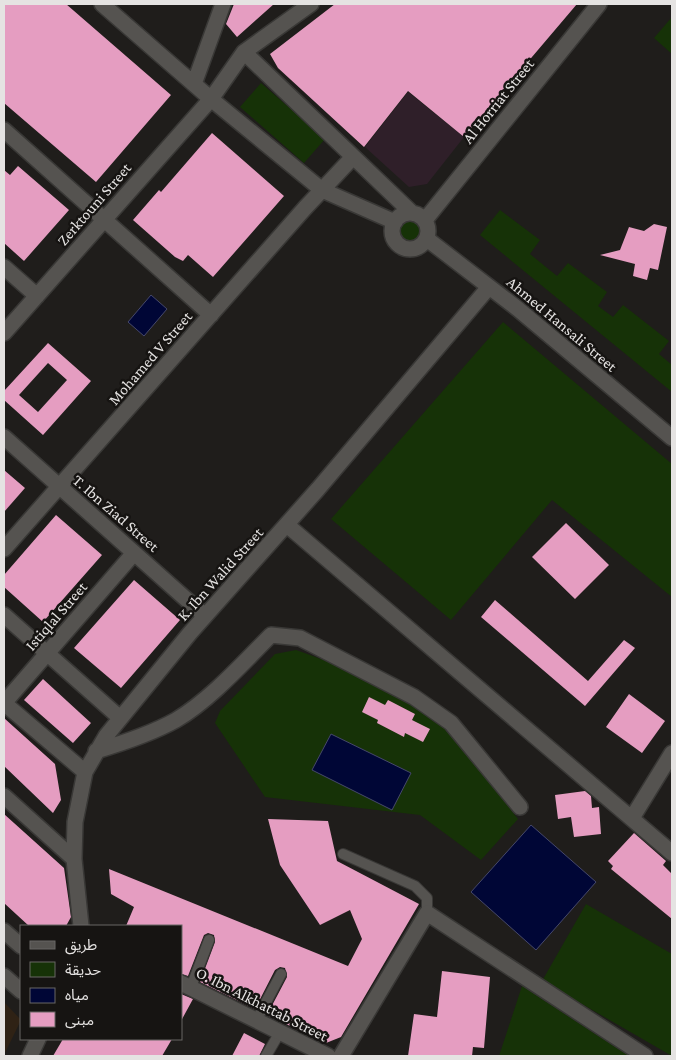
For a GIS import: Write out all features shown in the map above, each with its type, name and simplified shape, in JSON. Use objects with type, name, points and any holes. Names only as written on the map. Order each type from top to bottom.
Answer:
[{"type":"street","points":[[102,4],[211,99],[322,190],[395,222]]},
{"type":"street","points":[[194,84],[223,4]]},
{"type":"street","name":"Zerktouni Street","points":[[4,333],[211,99],[244,52],[310,4]]},
{"type":"street","name":"Al Horriat Street","points":[[418,216],[599,4]]},
{"type":"street","points":[[244,52],[353,157],[418,216],[429,230],[427,239],[418,247],[407,249],[402,247],[397,243],[392,233],[395,222],[399,217],[418,216]]},
{"type":"street","points":[[4,130],[211,315]]},
{"type":"street","name":"Mohamed V Street","points":[[4,549],[353,157]]},
{"type":"street","name":"Ahmed Hansali Street","points":[[427,239],[489,287],[672,438]]},
{"type":"street","points":[[4,267],[37,296]]},
{"type":"street","name":"K. Ibn Walid Street","points":[[81,925],[74,859],[75,822],[85,772],[96,751],[120,717],[205,616],[287,525],[489,287]]},
{"type":"street","name":"T. Ibn Ziad Street","points":[[4,437],[205,616]]},
{"type":"street","points":[[287,525],[672,853]]},
{"type":"street","name":"Istiqlal Street","points":[[4,703],[134,553]]},
{"type":"street","points":[[4,615],[120,717]]},
{"type":"street","points":[[96,751],[133,739],[174,721],[190,710],[271,635],[300,638],[414,697],[451,723],[520,806]]},
{"type":"street","points":[[4,703],[85,772]]},
{"type":"street","points":[[632,818],[672,753]]},
{"type":"street","points":[[4,796],[74,859]]},
{"type":"street","points":[[341,1056],[427,913],[645,1056]]},
{"type":"street","points":[[4,931],[20,945]]},
{"type":"street","points":[[4,976],[20,990]]},
{"type":"street","name":"O. Ibn Alkhattab Street","points":[[186,985],[328,1056]]},
{"type":"street","points":[[30,1056],[38,1040]]},
{"type":"lane","points":[[343,854],[416,886],[427,898],[427,913]]},
{"type":"lane","points":[[186,985],[209,940]]},
{"type":"lane","points":[[256,1021],[281,974]]},
{"type":"lane","points":[[266,1056],[280,1032]]},
{"type":"shaded area","points":[[408,92],[464,137],[427,184],[409,187],[365,147]]},
{"type":"shaded area","points":[[4,1002],[20,1019],[20,1022],[4,1055]]},
{"type":"green space","points":[[672,17],[672,54],[654,38]]},
{"type":"green space","points":[[261,83],[325,139],[304,163],[240,107]]},
{"type":"green space","points":[[500,210],[540,240],[530,254],[557,276],[568,263],[607,292],[598,306],[613,317],[623,305],[669,341],[659,354],[672,365],[672,392],[480,235]]},
{"type":"green space","points":[[410,219],[418,223],[422,231],[418,239],[410,243],[402,239],[398,231],[402,223]]},
{"type":"green space","points":[[503,322],[672,464],[672,597],[552,500],[451,620],[331,519]]},
{"type":"green space","points":[[296,650],[329,662],[400,695],[441,725],[465,750],[518,819],[481,860],[420,815],[265,797],[215,723],[220,711],[275,654]]},
{"type":"green space","points":[[586,904],[672,954],[672,1056],[542,981]]},
{"type":"green space","points":[[522,986],[629,1056],[499,1056]]},
{"type":"water","points":[[151,295],[167,309],[144,336],[128,322]]},
{"type":"water","points":[[331,734],[411,773],[392,810],[312,770]]},
{"type":"water","points":[[531,825],[596,882],[536,950],[471,892]]},
{"type":"building","points":[[4,4],[66,4],[171,95],[96,182],[4,103]]},
{"type":"building","points":[[234,4],[274,4],[237,37],[226,24]]},
{"type":"building","points":[[335,4],[577,4],[464,137],[408,91],[364,147],[278,68],[270,54]]},
{"type":"building","points":[[212,133],[284,196],[213,277],[188,255],[183,261],[175,257],[133,220],[159,190],[161,192]]},
{"type":"building","points":[[18,166],[69,210],[24,261],[4,243],[4,170],[10,175]]},
{"type":"building","points":[[654,224],[667,227],[658,270],[650,268],[647,280],[633,276],[635,264],[600,255],[620,250],[629,227],[644,231]]},
{"type":"building","points":[[48,343],[91,381],[43,435],[4,400],[4,391]],"holes":[[[48,363],[67,380],[38,412],[19,395]]]},
{"type":"building","points":[[4,470],[25,488],[4,512]]},
{"type":"building","points":[[56,515],[102,555],[43,622],[4,587],[4,575]]},
{"type":"building","points":[[566,523],[609,565],[575,599],[532,557]]},
{"type":"building","points":[[134,580],[180,620],[121,688],[74,648]]},
{"type":"building","points":[[495,600],[588,681],[624,640],[635,648],[585,706],[481,617]]},
{"type":"building","points":[[43,679],[91,723],[73,743],[24,700]]},
{"type":"building","points":[[629,694],[665,721],[642,753],[606,727]]},
{"type":"building","points":[[369,697],[385,705],[388,700],[415,714],[412,720],[430,729],[423,742],[405,733],[404,737],[377,723],[378,720],[362,712]]},
{"type":"building","points":[[4,718],[55,764],[61,800],[53,813],[4,766]]},
{"type":"building","points":[[585,791],[591,796],[592,808],[599,807],[601,834],[574,837],[571,817],[558,819],[555,795]]},
{"type":"building","points":[[4,814],[64,868],[71,917],[67,925],[28,925],[4,903]]},
{"type":"building","points":[[268,819],[328,821],[337,861],[419,904],[341,1037],[326,1043],[267,1015],[287,977],[285,968],[280,967],[275,970],[255,1009],[200,982],[215,942],[214,935],[208,933],[204,935],[188,976],[182,974],[182,925],[126,925],[134,907],[111,894],[109,869],[348,966],[362,939],[350,910],[320,925],[280,865]]},
{"type":"building","points":[[634,833],[666,861],[663,865],[672,874],[672,919],[611,869],[613,866],[608,861]]},
{"type":"building","points":[[442,971],[490,977],[484,1048],[473,1047],[472,1056],[408,1056],[414,1014],[437,1017]]},
{"type":"building","points":[[182,994],[193,999],[182,1019]]},
{"type":"building","points":[[244,1033],[265,1044],[259,1056],[232,1056]]},
{"type":"building","points":[[62,1040],[171,1040],[162,1056],[53,1056]]}]
